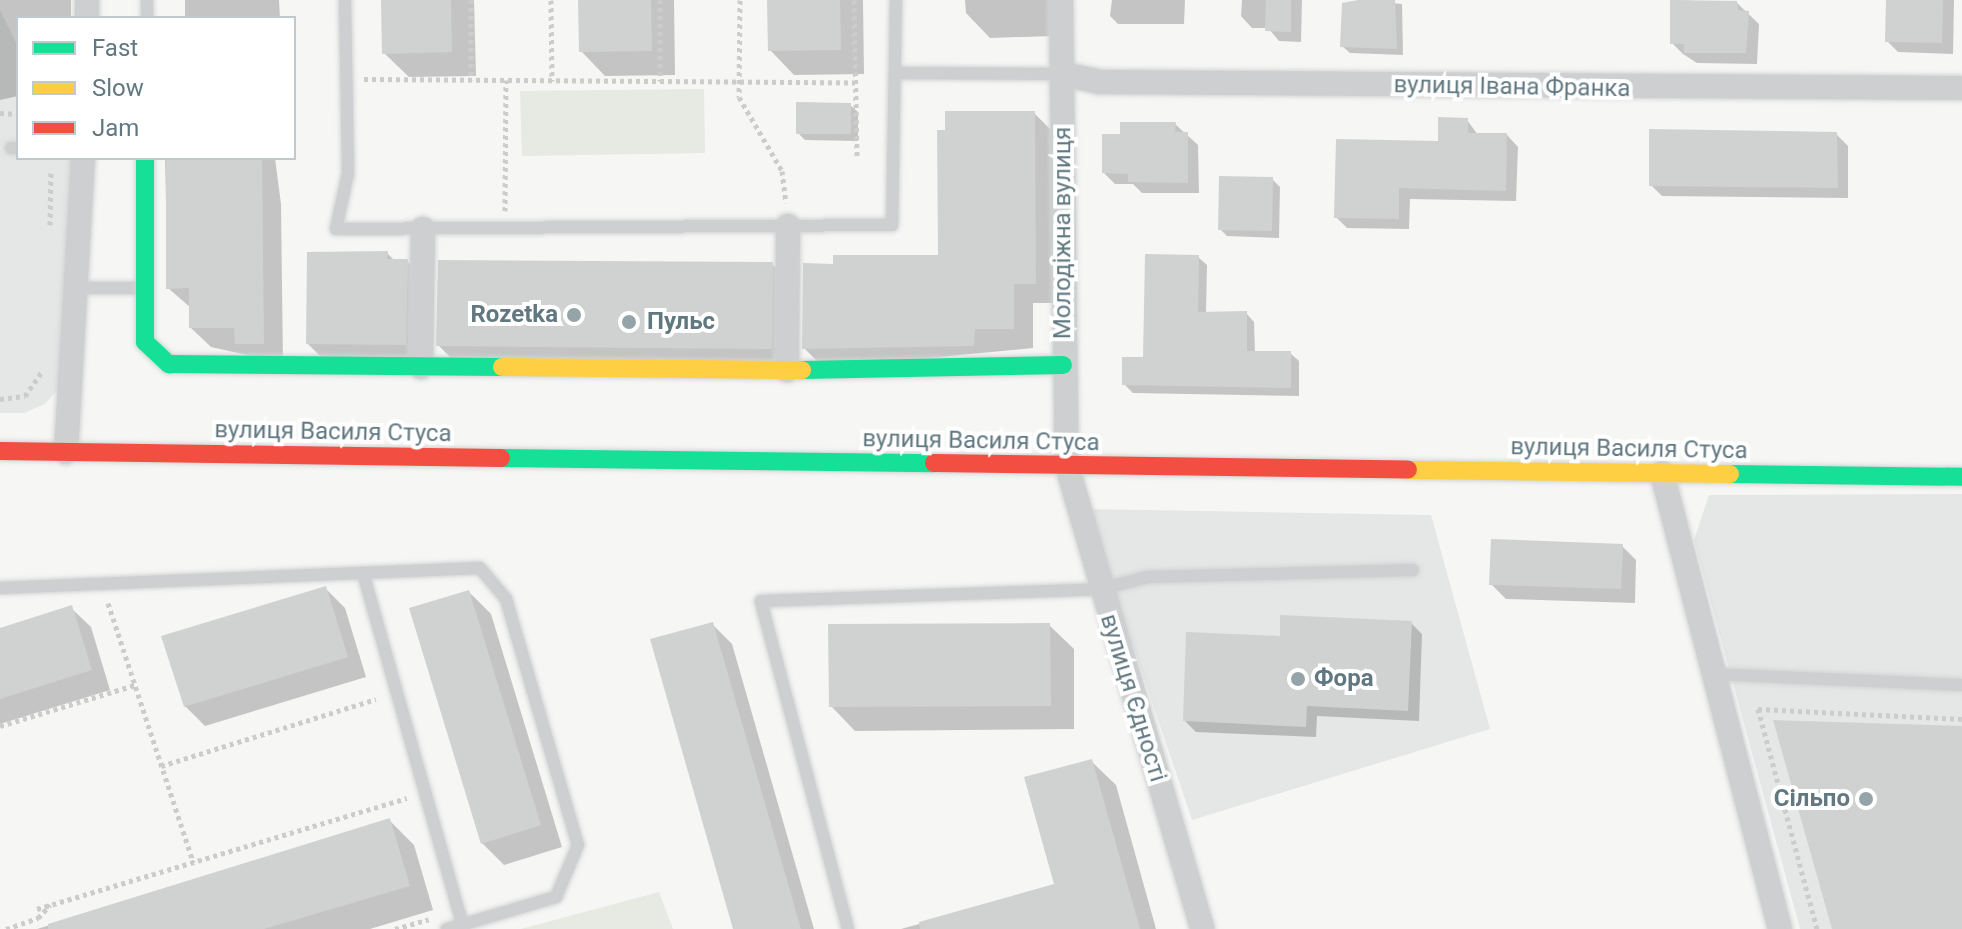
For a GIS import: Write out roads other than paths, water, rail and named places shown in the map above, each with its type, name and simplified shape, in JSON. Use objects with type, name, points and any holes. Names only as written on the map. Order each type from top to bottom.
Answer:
[{"type":"main road","points":[[145,160],[145,342],[169,364],[787,370],[1063,365]]},
{"type":"main road","name":"вулиця Василя Стуса","points":[[0,451],[1962,477]]},
{"type":"street","name":"Молодіжна вулиця","points":[[1061,0],[1063,365],[1067,466]]},
{"type":"street","name":"вулиця Івана Франка","points":[[1063,74],[1100,82],[1962,88]]},
{"type":"street","points":[[66,452],[83,160]]},
{"type":"street","points":[[787,370],[788,226]]},
{"type":"street","points":[[421,367],[423,229]]},
{"type":"street","name":"вулиця Єдності","points":[[1067,466],[1100,589],[1202,929]]},
{"type":"street","points":[[1662,473],[1711,674],[1780,929]]},
{"type":"lane","points":[[345,0],[348,173],[338,198],[336,229],[892,225],[896,0]]},
{"type":"lane","points":[[895,73],[1063,74]]},
{"type":"lane","points":[[76,288],[145,288]]},
{"type":"lane","points":[[0,588],[480,568],[506,599],[578,845],[556,897],[447,929]]},
{"type":"lane","points":[[848,929],[761,601],[1100,589],[1148,577],[1413,570]]},
{"type":"lane","points":[[363,573],[462,924]]},
{"type":"lane","points":[[1711,674],[1962,685]]},
{"type":"place","name":"Rozetka","points":[[574,315]]},
{"type":"place","name":"Пульс","points":[[629,322]]},
{"type":"place","name":"Фора","points":[[1298,679]]},
{"type":"place","name":"Сільпо","points":[[1866,799]]}]
